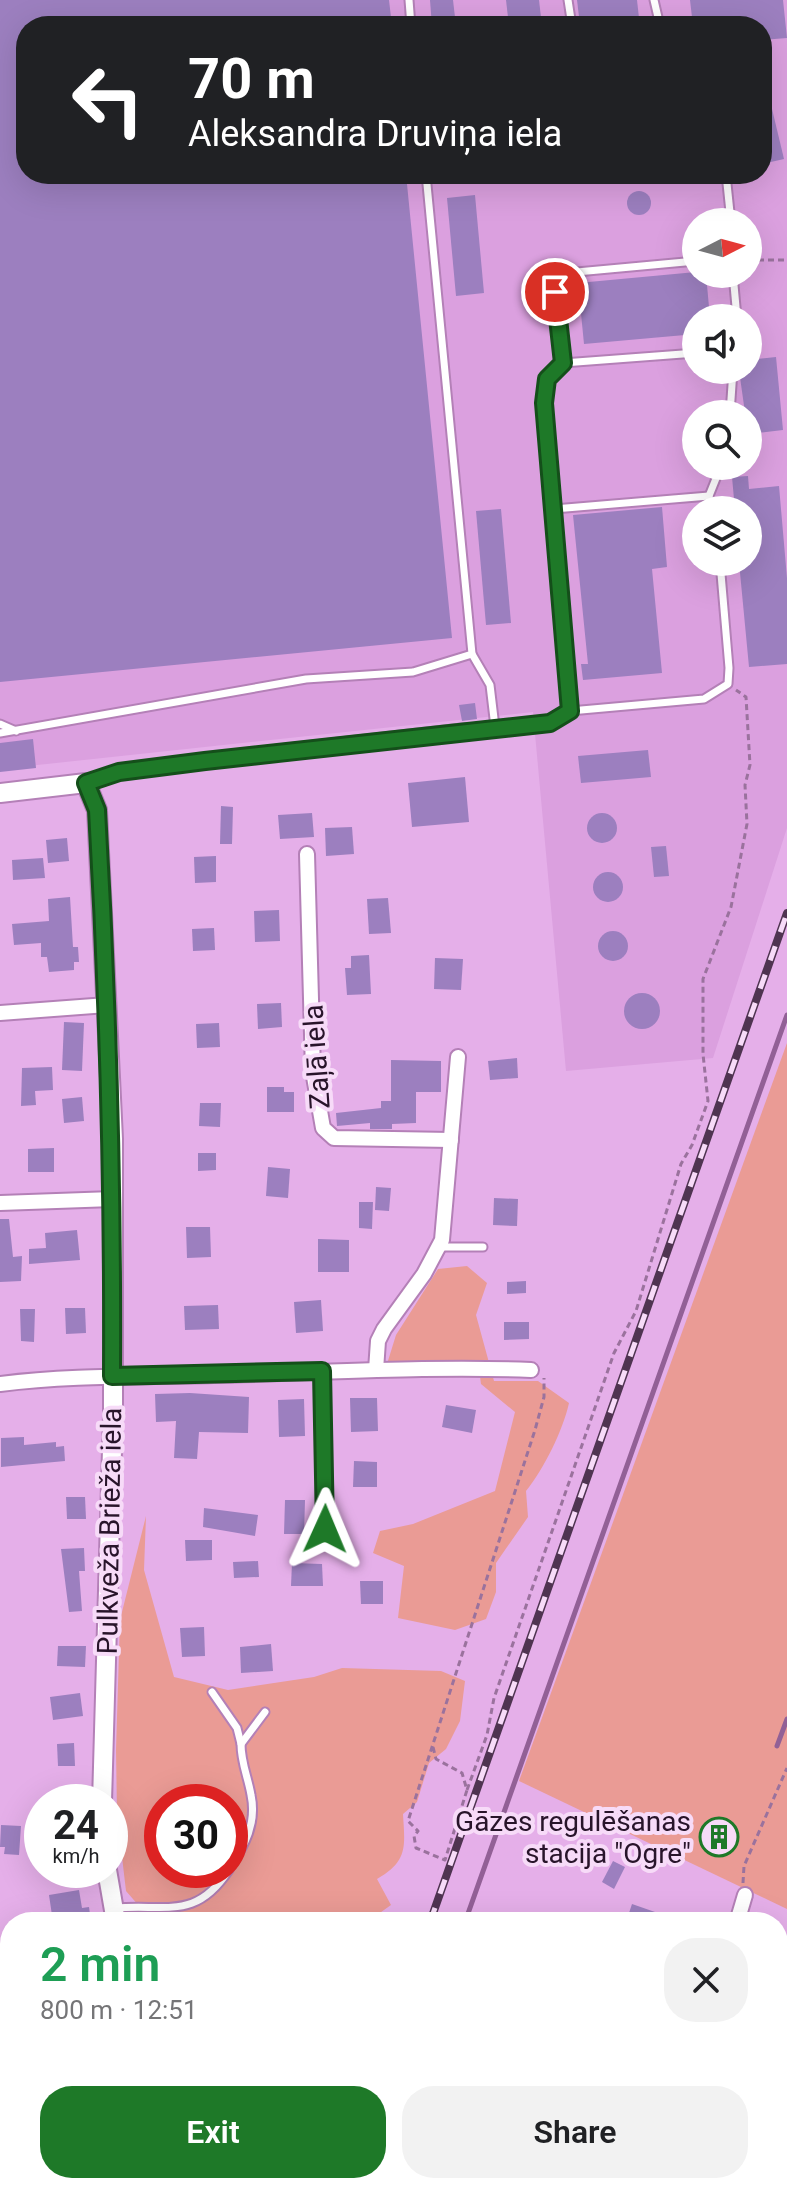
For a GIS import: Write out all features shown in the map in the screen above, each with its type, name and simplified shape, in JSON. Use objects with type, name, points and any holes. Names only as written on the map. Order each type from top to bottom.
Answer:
[{"type":"street","points":[[0,793],[86,783],[119,772],[466,731]]},
{"type":"street","name":"Pulkveža Brieža iela","points":[[86,783],[97,810],[113,1199],[102,1784]]},
{"type":"street","name":"Zaļā iela","points":[[307,854],[313,1071],[323,1128],[334,1138],[451,1140]]},
{"type":"street","points":[[0,1013],[107,1005]]},
{"type":"street","points":[[376,1370],[378,1341],[384,1329],[440,1247],[458,1057]]},
{"type":"street","points":[[0,1203],[113,1199]]},
{"type":"street","points":[[0,1384],[112,1376],[396,1372],[452,1367],[531,1370]]},
{"type":"street","points":[[322,1371],[325,1529]]},
{"type":"street","points":[[110,1888],[114,1912]]},
{"type":"street","points":[[740,1912],[745,1895]]},
{"type":"lane","points":[[427,184],[472,654],[490,685],[495,727]]},
{"type":"lane","points":[[727,184],[730,208]]},
{"type":"lane","points":[[563,363],[555,274],[682,262]]},
{"type":"lane","points":[[570,711],[544,403],[547,379],[563,363],[682,354]]},
{"type":"lane","points":[[709,496],[715,480]]},
{"type":"lane","points":[[554,509],[682,498]]},
{"type":"lane","points":[[466,731],[550,723],[570,711],[704,699],[728,684],[729,639],[722,576]]},
{"type":"lane","points":[[0,733],[279,683],[413,672],[472,654]]},
{"type":"lane","points":[[0,724],[17,732]]},
{"type":"lane","points":[[440,1247],[483,1247]]},
{"type":"lane","points":[[212,1692],[237,1728],[248,1784]]},
{"type":"lane","points":[[241,1744],[265,1712]]},
{"type":"lane","points":[[248,1785],[252,1827],[248,1834]]},
{"type":"lane","points":[[136,1912],[188,1905],[207,1899],[215,1888]]},
{"type":"path","points":[[762,260],[787,260]]},
{"type":"path","points":[[531,1370],[540,1373],[546,1380],[544,1397],[408,1821],[418,1831],[414,1836],[416,1848],[445,1860],[487,1735],[494,1698],[614,1353],[636,1311],[681,1164],[692,1145],[708,1101],[703,1054],[703,979],[731,907],[747,824],[745,785],[750,765],[746,697],[728,684]]},
{"type":"path","points":[[433,1747],[436,1759],[462,1773],[467,1790]]},
{"type":"path","points":[[745,1895],[744,1866],[787,1768]]},
{"type":"shaded area","points":[[0,0],[787,0],[787,828],[713,1058],[566,1071],[533,712],[0,769]]},
{"type":"shaded area","points":[[787,1043],[787,1909],[519,1781]]},
{"type":"shaded area","points":[[467,1266],[487,1283],[476,1315],[494,1381],[538,1381],[569,1403],[552,1449],[526,1491],[528,1517],[496,1563],[496,1592],[486,1619],[455,1630],[398,1618],[404,1566],[373,1553],[380,1531],[413,1524],[495,1491],[515,1412],[481,1384],[478,1361],[387,1364],[396,1335],[438,1269]]},
{"type":"shaded area","points":[[146,1516],[144,1570],[174,1677],[228,1690],[314,1677],[342,1668],[441,1671],[465,1681],[460,1721],[446,1749],[429,1763],[417,1802],[403,1814],[404,1844],[399,1859],[377,1879],[391,1905],[381,1912],[144,1912],[126,1891],[128,1784],[117,1784],[120,1620]]},
{"type":"building","points":[[0,0],[389,0],[391,16],[16,16],[16,184],[407,184],[452,638],[0,682]]},
{"type":"building","points":[[430,0],[453,0],[455,16],[431,16]]},
{"type":"building","points":[[506,0],[539,0],[541,16],[508,16]]},
{"type":"building","points":[[577,0],[637,0],[639,16],[579,16]]},
{"type":"building","points":[[690,0],[783,0],[787,38],[772,39],[772,16],[692,16]]},
{"type":"building","points":[[772,109],[784,159],[772,162]]},
{"type":"building","points":[[639,191],[650,198],[651,203],[644,214],[639,215],[628,208],[627,203],[634,192]]},
{"type":"building","points":[[475,195],[484,293],[456,296],[447,198]]},
{"type":"building","points":[[682,273],[682,288],[707,288],[709,304],[682,304],[682,335],[584,344],[578,283]]},
{"type":"building","points":[[776,357],[783,430],[762,432],[762,400],[743,400],[741,384],[762,384],[762,358]]},
{"type":"building","points":[[732,480],[748,480],[749,489],[779,486],[787,578],[787,664],[749,667],[740,576],[762,576],[762,496],[734,496]]},
{"type":"building","points":[[662,507],[667,567],[652,569],[662,673],[583,680],[581,664],[588,664],[573,515]]},
{"type":"building","points":[[501,509],[511,623],[486,625],[476,511]]},
{"type":"building","points":[[475,703],[477,719],[462,721],[459,705]]},
{"type":"building","points":[[33,739],[36,768],[0,772],[0,743]]},
{"type":"building","points":[[648,750],[651,777],[581,783],[578,756]]},
{"type":"building","points":[[465,777],[469,822],[412,827],[408,783]]},
{"type":"building","points":[[221,806],[233,807],[232,844],[220,844]]},
{"type":"building","points":[[312,813],[314,837],[280,839],[278,815]]},
{"type":"building","points":[[602,813],[613,817],[617,828],[613,839],[602,843],[591,839],[587,828],[591,817]]},
{"type":"building","points":[[352,827],[354,854],[326,856],[325,828]]},
{"type":"building","points":[[67,838],[69,861],[48,863],[46,840]]},
{"type":"building","points":[[666,846],[669,876],[654,877],[651,847]]},
{"type":"building","points":[[216,856],[216,882],[195,883],[194,857]]},
{"type":"building","points":[[43,858],[45,878],[13,880],[12,860]]},
{"type":"building","points":[[608,872],[619,876],[623,887],[619,898],[608,902],[597,898],[593,887],[597,876]]},
{"type":"building","points":[[70,897],[73,947],[78,947],[79,962],[74,962],[74,970],[49,972],[47,957],[41,957],[41,943],[14,945],[12,924],[49,921],[48,899]]},
{"type":"building","points":[[388,898],[391,933],[369,934],[367,899]]},
{"type":"building","points":[[279,910],[280,941],[255,942],[254,911]]},
{"type":"building","points":[[214,928],[215,950],[193,951],[192,929]]},
{"type":"building","points":[[613,931],[624,935],[628,946],[624,957],[613,961],[602,957],[598,946],[602,935]]},
{"type":"building","points":[[369,955],[371,994],[347,995],[345,968],[351,968],[351,956]]},
{"type":"building","points":[[435,958],[463,959],[461,990],[434,989]]},
{"type":"building","points":[[642,993],[655,998],[660,1011],[655,1024],[642,1029],[629,1024],[624,1011],[629,998]]},
{"type":"building","points":[[281,1003],[282,1027],[258,1029],[257,1004]]},
{"type":"building","points":[[64,1022],[84,1023],[82,1071],[62,1070]]},
{"type":"building","points":[[219,1023],[220,1047],[197,1048],[196,1024]]},
{"type":"building","points":[[517,1058],[518,1078],[490,1080],[488,1061]]},
{"type":"building","points":[[391,1060],[441,1061],[441,1092],[416,1092],[416,1123],[392,1124],[392,1129],[370,1129],[370,1123],[337,1126],[336,1113],[381,1108],[381,1101],[391,1101]]},
{"type":"building","points":[[52,1067],[53,1090],[35,1091],[36,1105],[21,1106],[22,1068]]},
{"type":"building","points":[[267,1087],[284,1087],[284,1092],[294,1092],[294,1112],[267,1112]]},
{"type":"building","points":[[82,1097],[84,1121],[64,1123],[62,1099]]},
{"type":"building","points":[[200,1103],[221,1103],[220,1127],[199,1126]]},
{"type":"building","points":[[54,1148],[54,1172],[28,1172],[28,1149]]},
{"type":"building","points":[[198,1153],[216,1153],[216,1170],[198,1171]]},
{"type":"building","points":[[268,1167],[290,1169],[288,1198],[266,1196]]},
{"type":"building","points":[[376,1187],[391,1188],[389,1211],[375,1210]]},
{"type":"building","points":[[494,1198],[518,1199],[517,1226],[493,1225]]},
{"type":"building","points":[[359,1202],[373,1202],[372,1229],[359,1228]]},
{"type":"building","points":[[0,1219],[9,1219],[13,1257],[22,1256],[21,1281],[0,1282]]},
{"type":"building","points":[[186,1227],[210,1227],[211,1257],[187,1258]]},
{"type":"building","points":[[77,1230],[80,1260],[29,1264],[29,1249],[46,1248],[45,1233]]},
{"type":"building","points":[[318,1239],[349,1240],[349,1272],[318,1272]]},
{"type":"building","points":[[526,1281],[526,1293],[507,1294],[507,1282]]},
{"type":"building","points":[[321,1300],[323,1331],[296,1333],[294,1302]]},
{"type":"building","points":[[218,1305],[219,1329],[185,1330],[184,1306]]},
{"type":"building","points":[[65,1308],[85,1308],[86,1333],[66,1334]]},
{"type":"building","points":[[20,1309],[35,1309],[34,1342],[21,1341]]},
{"type":"building","points":[[504,1322],[529,1322],[529,1339],[504,1340]]},
{"type":"building","points":[[155,1394],[249,1397],[248,1433],[199,1432],[197,1459],[174,1458],[176,1421],[156,1422]]},
{"type":"building","points":[[350,1398],[377,1398],[378,1431],[351,1432]]},
{"type":"building","points":[[304,1399],[305,1436],[279,1437],[278,1400]]},
{"type":"building","points":[[446,1405],[476,1410],[472,1433],[442,1427]]},
{"type":"building","points":[[24,1437],[24,1445],[56,1442],[56,1447],[64,1446],[65,1461],[1,1467],[1,1438]]},
{"type":"building","points":[[354,1461],[377,1462],[377,1487],[353,1487]]},
{"type":"building","points":[[66,1497],[85,1497],[86,1519],[67,1519]]},
{"type":"building","points":[[285,1500],[305,1500],[304,1534],[284,1534]]},
{"type":"building","points":[[204,1508],[258,1515],[255,1536],[203,1527]]},
{"type":"building","points":[[185,1540],[212,1540],[212,1560],[186,1561]]},
{"type":"building","points":[[84,1548],[85,1571],[79,1571],[82,1611],[69,1612],[61,1549]]},
{"type":"building","points":[[258,1561],[259,1577],[234,1578],[233,1562]]},
{"type":"building","points":[[292,1563],[322,1564],[323,1586],[291,1586]]},
{"type":"building","points":[[360,1581],[383,1581],[383,1604],[361,1604]]},
{"type":"building","points":[[204,1627],[205,1656],[182,1657],[180,1628]]},
{"type":"building","points":[[271,1644],[273,1671],[241,1673],[240,1647]]},
{"type":"building","points":[[58,1646],[86,1646],[85,1667],[57,1666]]},
{"type":"building","points":[[80,1693],[83,1716],[53,1720],[50,1697]]},
{"type":"building","points":[[74,1743],[75,1766],[58,1766],[57,1744]]},
{"type":"building","name":"Gāzes regulēšanas stacija \"Ogre\"","points":[[717,1821],[732,1827],[721,1853],[706,1847]]},
{"type":"building","points":[[1,1825],[21,1826],[19,1855],[4,1854],[5,1847],[0,1847]]},
{"type":"building","points":[[613,1861],[625,1867],[614,1889],[602,1882]]},
{"type":"building","points":[[79,1890],[82,1908],[89,1907],[90,1912],[52,1912],[49,1895]]},
{"type":"building","points":[[632,1904],[655,1912],[629,1912]]},
{"type":"waterway","points":[[469,1912],[787,1015]]},
{"type":"waterway","points":[[777,1746],[787,1719]]},
{"type":"railway","points":[[434,1912],[787,913]]},
{"type":"place","name":"Gāzes regulēšanas stacija \"Ogre\"","points":[[719,1837]]},
{"type":"route","points":[[325,1529],[322,1371],[112,1376],[113,1139],[97,810],[86,783],[119,772],[550,723],[570,711],[544,403],[547,379],[563,363],[555,292]]}]
